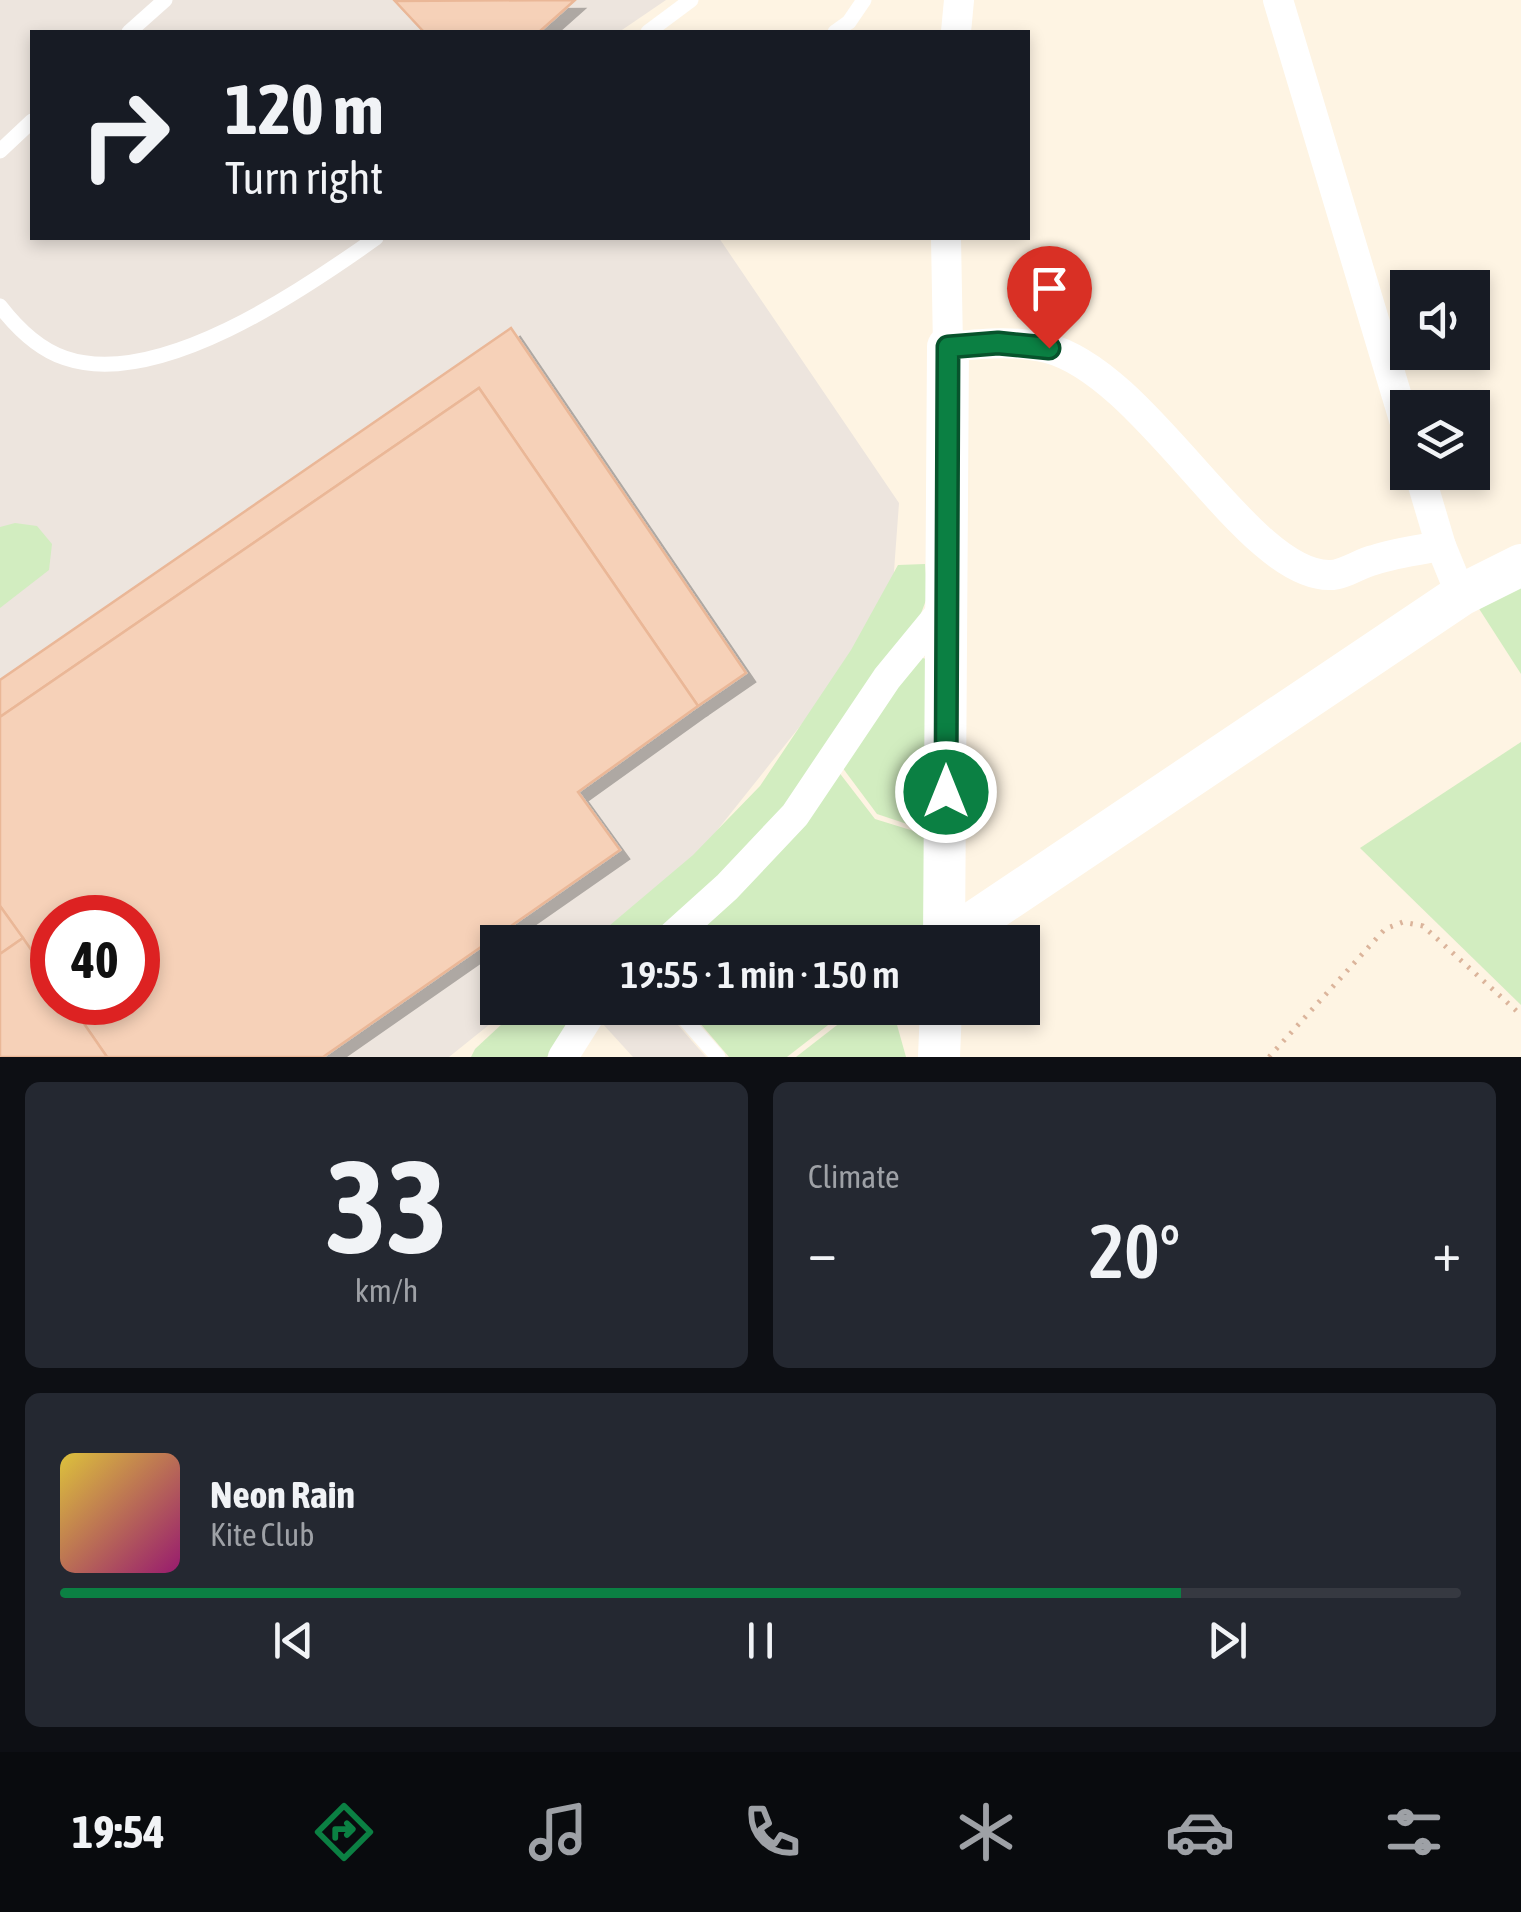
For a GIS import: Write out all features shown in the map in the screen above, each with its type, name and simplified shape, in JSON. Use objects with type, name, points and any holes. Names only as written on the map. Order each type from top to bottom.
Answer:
[{"type":"street","points":[[956,30],[959,0]]},
{"type":"street","points":[[1278,0],[1395,390]]},
{"type":"street","points":[[944,925],[946,240]]},
{"type":"street","points":[[948,347],[998,343],[1049,348],[1093,372],[1144,414],[1258,540],[1298,567],[1331,575],[1375,559],[1442,546]]},
{"type":"street","points":[[1425,490],[1461,595]]},
{"type":"street","points":[[969,925],[1461,595],[1521,565]]},
{"type":"street","points":[[685,925],[795,816],[887,678],[947,605]]},
{"type":"street","points":[[563,1057],[583,1025]]},
{"type":"street","points":[[939,1057],[940,1025]]},
{"type":"lane","points":[[131,30],[165,0]]},
{"type":"lane","points":[[651,30],[692,0]]},
{"type":"lane","points":[[837,30],[849,22],[864,0]]},
{"type":"lane","points":[[0,150],[30,123]]},
{"type":"lane","points":[[0,306],[12,322],[45,350],[69,360],[112,363],[156,358],[235,326],[320,278],[373,240]]},
{"type":"lane","points":[[690,1025],[718,1057]]},
{"type":"path","points":[[1269,1057],[1385,929],[1403,922],[1423,926],[1521,1014]]},
{"type":"shaded area","points":[[0,0],[666,0],[622,30],[30,30],[30,240],[720,240],[899,503],[891,612],[699,853],[611,925],[480,925],[480,1025],[489,1025],[449,1057],[0,1057]]},
{"type":"shaded area","points":[[604,1025],[678,1025],[706,1057],[633,1057]]},
{"type":"green space","points":[[15,523],[37,526],[52,544],[49,570],[0,608],[0,527]]},
{"type":"green space","points":[[925,564],[928,595],[920,616],[784,809],[720,879],[667,925],[610,925],[693,855],[760,786],[851,650],[898,565]]},
{"type":"green space","points":[[1521,581],[1521,674],[1476,604]]},
{"type":"green space","points":[[919,657],[937,662],[931,832],[877,814],[842,767]]},
{"type":"green space","points":[[1521,742],[1521,1005],[1360,848]]},
{"type":"green space","points":[[838,771],[875,819],[930,836],[931,925],[696,925]]},
{"type":"green space","points":[[501,1025],[567,1025],[547,1057],[471,1057]]},
{"type":"green space","points":[[702,1025],[828,1025],[787,1057],[729,1057]]},
{"type":"green space","points":[[837,1025],[897,1025],[906,1057],[796,1057]]},
{"type":"building","points":[[575,0],[541,30],[422,30],[395,1]]},
{"type":"building","points":[[511,328],[746,673],[698,706],[479,388],[0,717],[0,680]]},
{"type":"building","points":[[479,388],[698,706],[578,792],[620,850],[512,925],[480,925],[480,948],[323,1057],[107,1057],[85,1025],[160,1025],[160,895],[30,895],[30,949],[0,906],[0,717]]},
{"type":"building","points":[[0,906],[23,938],[0,954]]},
{"type":"building","points":[[23,938],[30,948],[30,1025],[85,1025],[107,1057],[0,1057],[0,954]]},
{"type":"route","points":[[946,792],[948,347],[998,343],[1049,348]]}]
